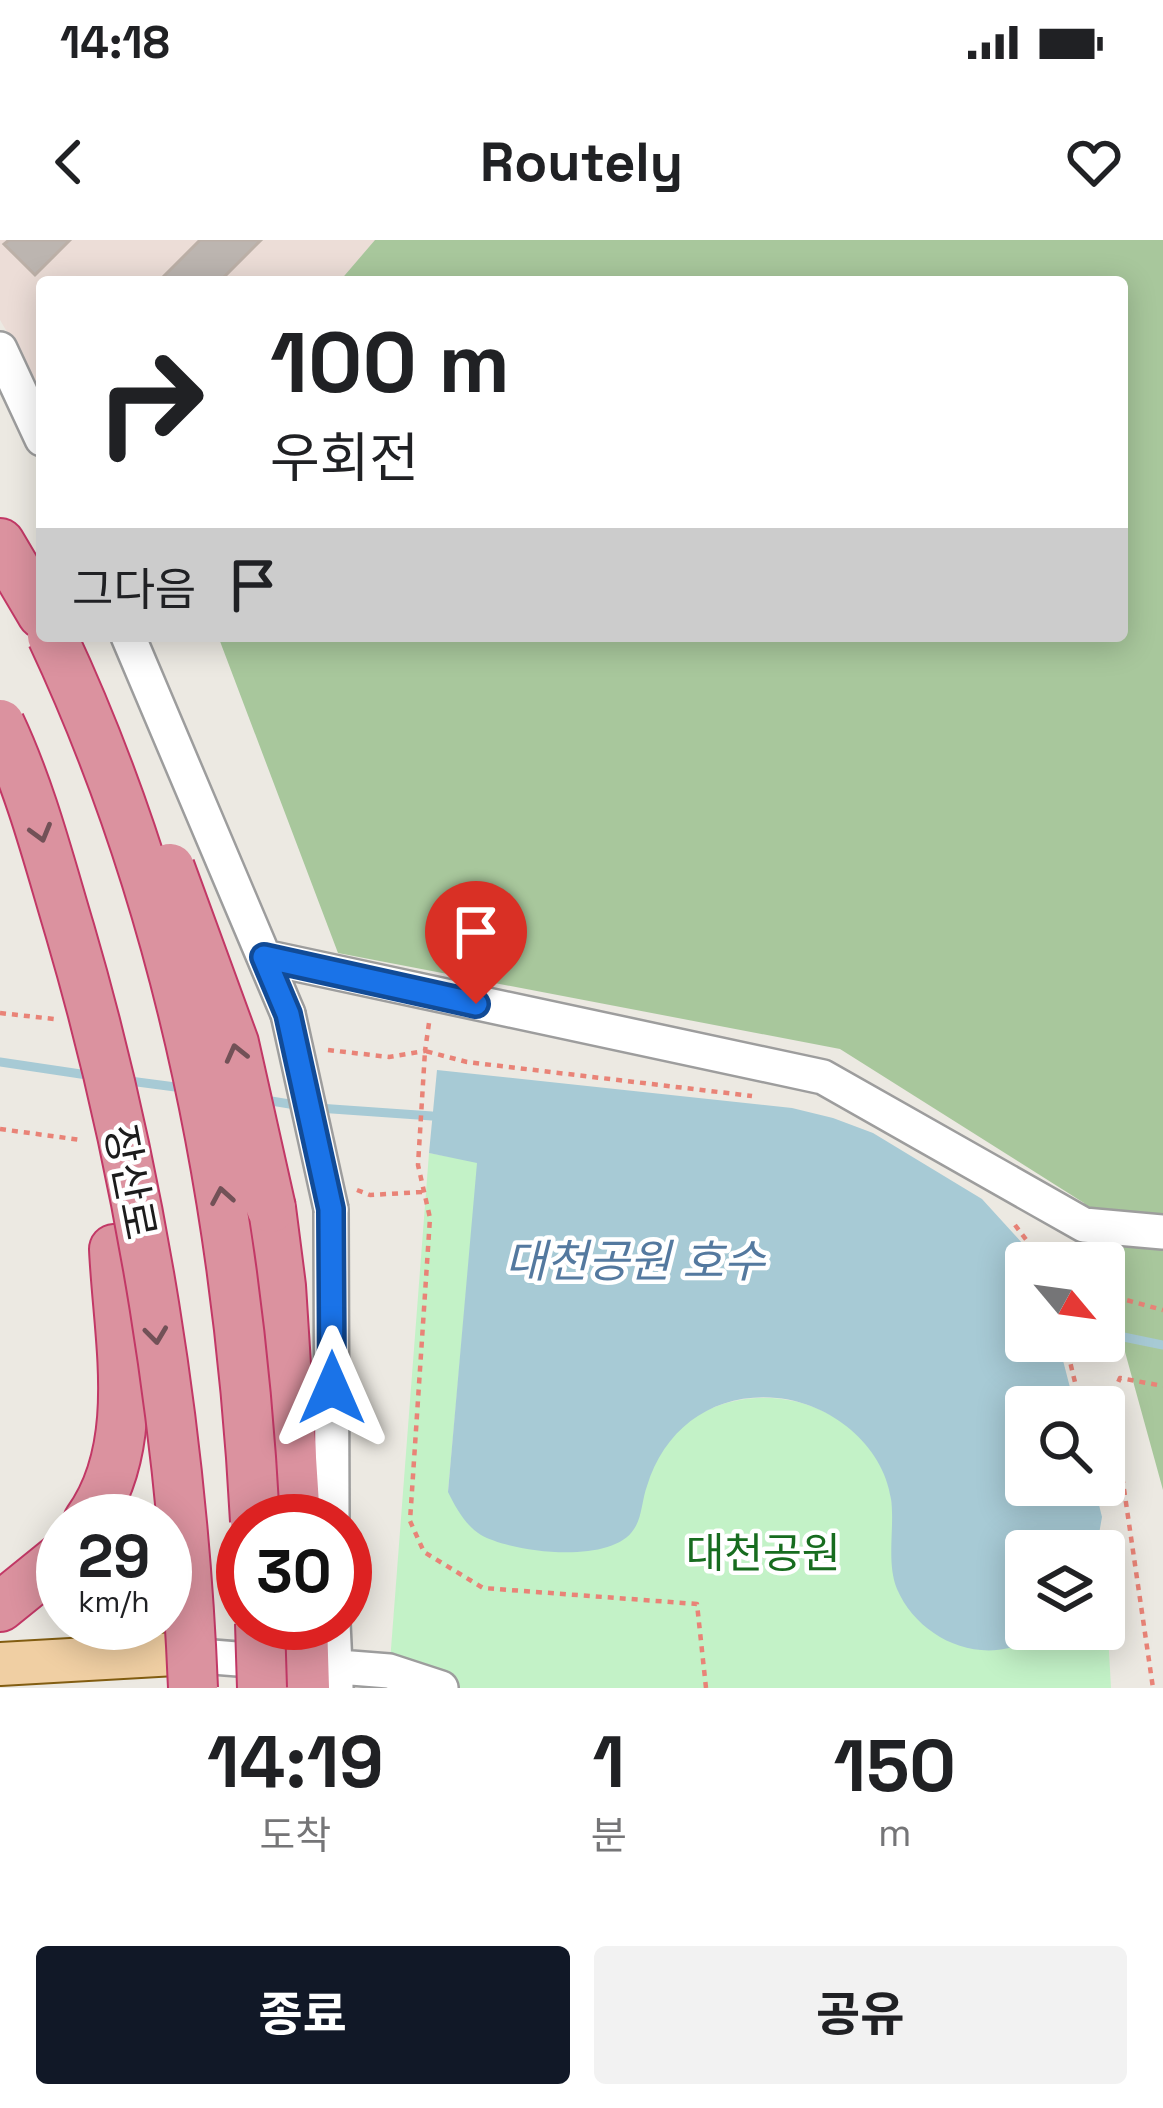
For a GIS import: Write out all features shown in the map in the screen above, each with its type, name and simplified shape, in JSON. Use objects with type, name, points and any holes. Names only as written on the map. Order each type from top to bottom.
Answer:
[{"type":"highway","points":[[0,543],[36,604]]},
{"type":"highway","name":"장산로","points":[[55,642],[104,745],[179,1003],[224,1199],[249,1406],[254,1494]]},
{"type":"highway","name":"장산로","points":[[0,724],[24,775],[97,1024],[141,1214],[188,1565],[184,1671]]},
{"type":"highway","points":[[104,745],[167,859],[234,1043],[271,1208],[281,1286],[294,1494]]},
{"type":"highway","points":[[97,1024],[123,1424],[108,1494]]},
{"type":"highway","points":[[0,1607],[36,1578]]},
{"type":"highway","points":[[261,1650],[262,1688]]},
{"type":"main road","points":[[0,1664],[184,1671]]},
{"type":"street","points":[[0,350],[36,426]]},
{"type":"street","points":[[131,642],[288,1014],[331,1209],[332,1494]]},
{"type":"street","points":[[264,957],[824,1077],[1084,1225],[1163,1232]]},
{"type":"street","points":[[184,1671],[316,1665],[389,1671],[441,1688]]},
{"type":"path","points":[[706,1688],[697,1604],[483,1588],[424,1552],[410,1521],[430,1218],[418,1165],[425,1051],[467,1062],[768,1098]]},
{"type":"path","points":[[1002,1210],[1027,1242]]},
{"type":"path","points":[[1125,1300],[1163,1310]]},
{"type":"path","points":[[1117,1386],[1120,1378],[1163,1385]]},
{"type":"path","points":[[1125,1496],[1153,1688]]},
{"type":"shaded area","points":[[0,240],[1163,240],[1128,276],[36,276],[36,381],[0,320]]},
{"type":"green space","points":[[375,240],[1163,240],[1163,1490],[1125,1352],[1125,1242],[1095,1242],[1084,1203],[840,1049],[338,953],[220,642],[1128,642],[1128,276],[344,276]]},
{"type":"green space","name":"대천공원","points":[[429,1153],[478,1162],[448,1492],[647,1483],[667,1441],[690,1420],[717,1406],[775,1398],[805,1404],[857,1434],[884,1472],[894,1520],[896,1586],[1005,1645],[1005,1650],[1109,1650],[1111,1688],[388,1688]]},
{"type":"water","name":"대천공원 호수","points":[[437,1070],[792,1108],[873,1133],[982,1199],[1021,1242],[1005,1242],[1005,1362],[1063,1362],[1070,1386],[1005,1386],[1005,1506],[1099,1506],[1100,1530],[1005,1530],[1005,1648],[958,1645],[928,1629],[897,1589],[891,1556],[891,1499],[886,1479],[865,1444],[816,1408],[777,1398],[754,1398],[713,1408],[680,1431],[655,1465],[639,1519],[622,1540],[605,1548],[561,1552],[515,1547],[481,1535],[448,1492],[477,1163],[429,1153]]},
{"type":"building","points":[[9,240],[70,240],[35,275],[4,244]]},
{"type":"building","points":[[200,240],[261,240],[225,276],[164,276]]},
{"type":"waterway","points":[[0,1062],[94,1076]]},
{"type":"waterway","points":[[122,1080],[183,1088]]},
{"type":"waterway","points":[[265,1100],[302,1106]]},
{"type":"waterway","points":[[318,1108],[432,1116]]},
{"type":"waterway","points":[[1125,1337],[1163,1345]]},
{"type":"route","points":[[332,1388],[331,1209],[288,1014],[264,957],[476,1004]]}]
